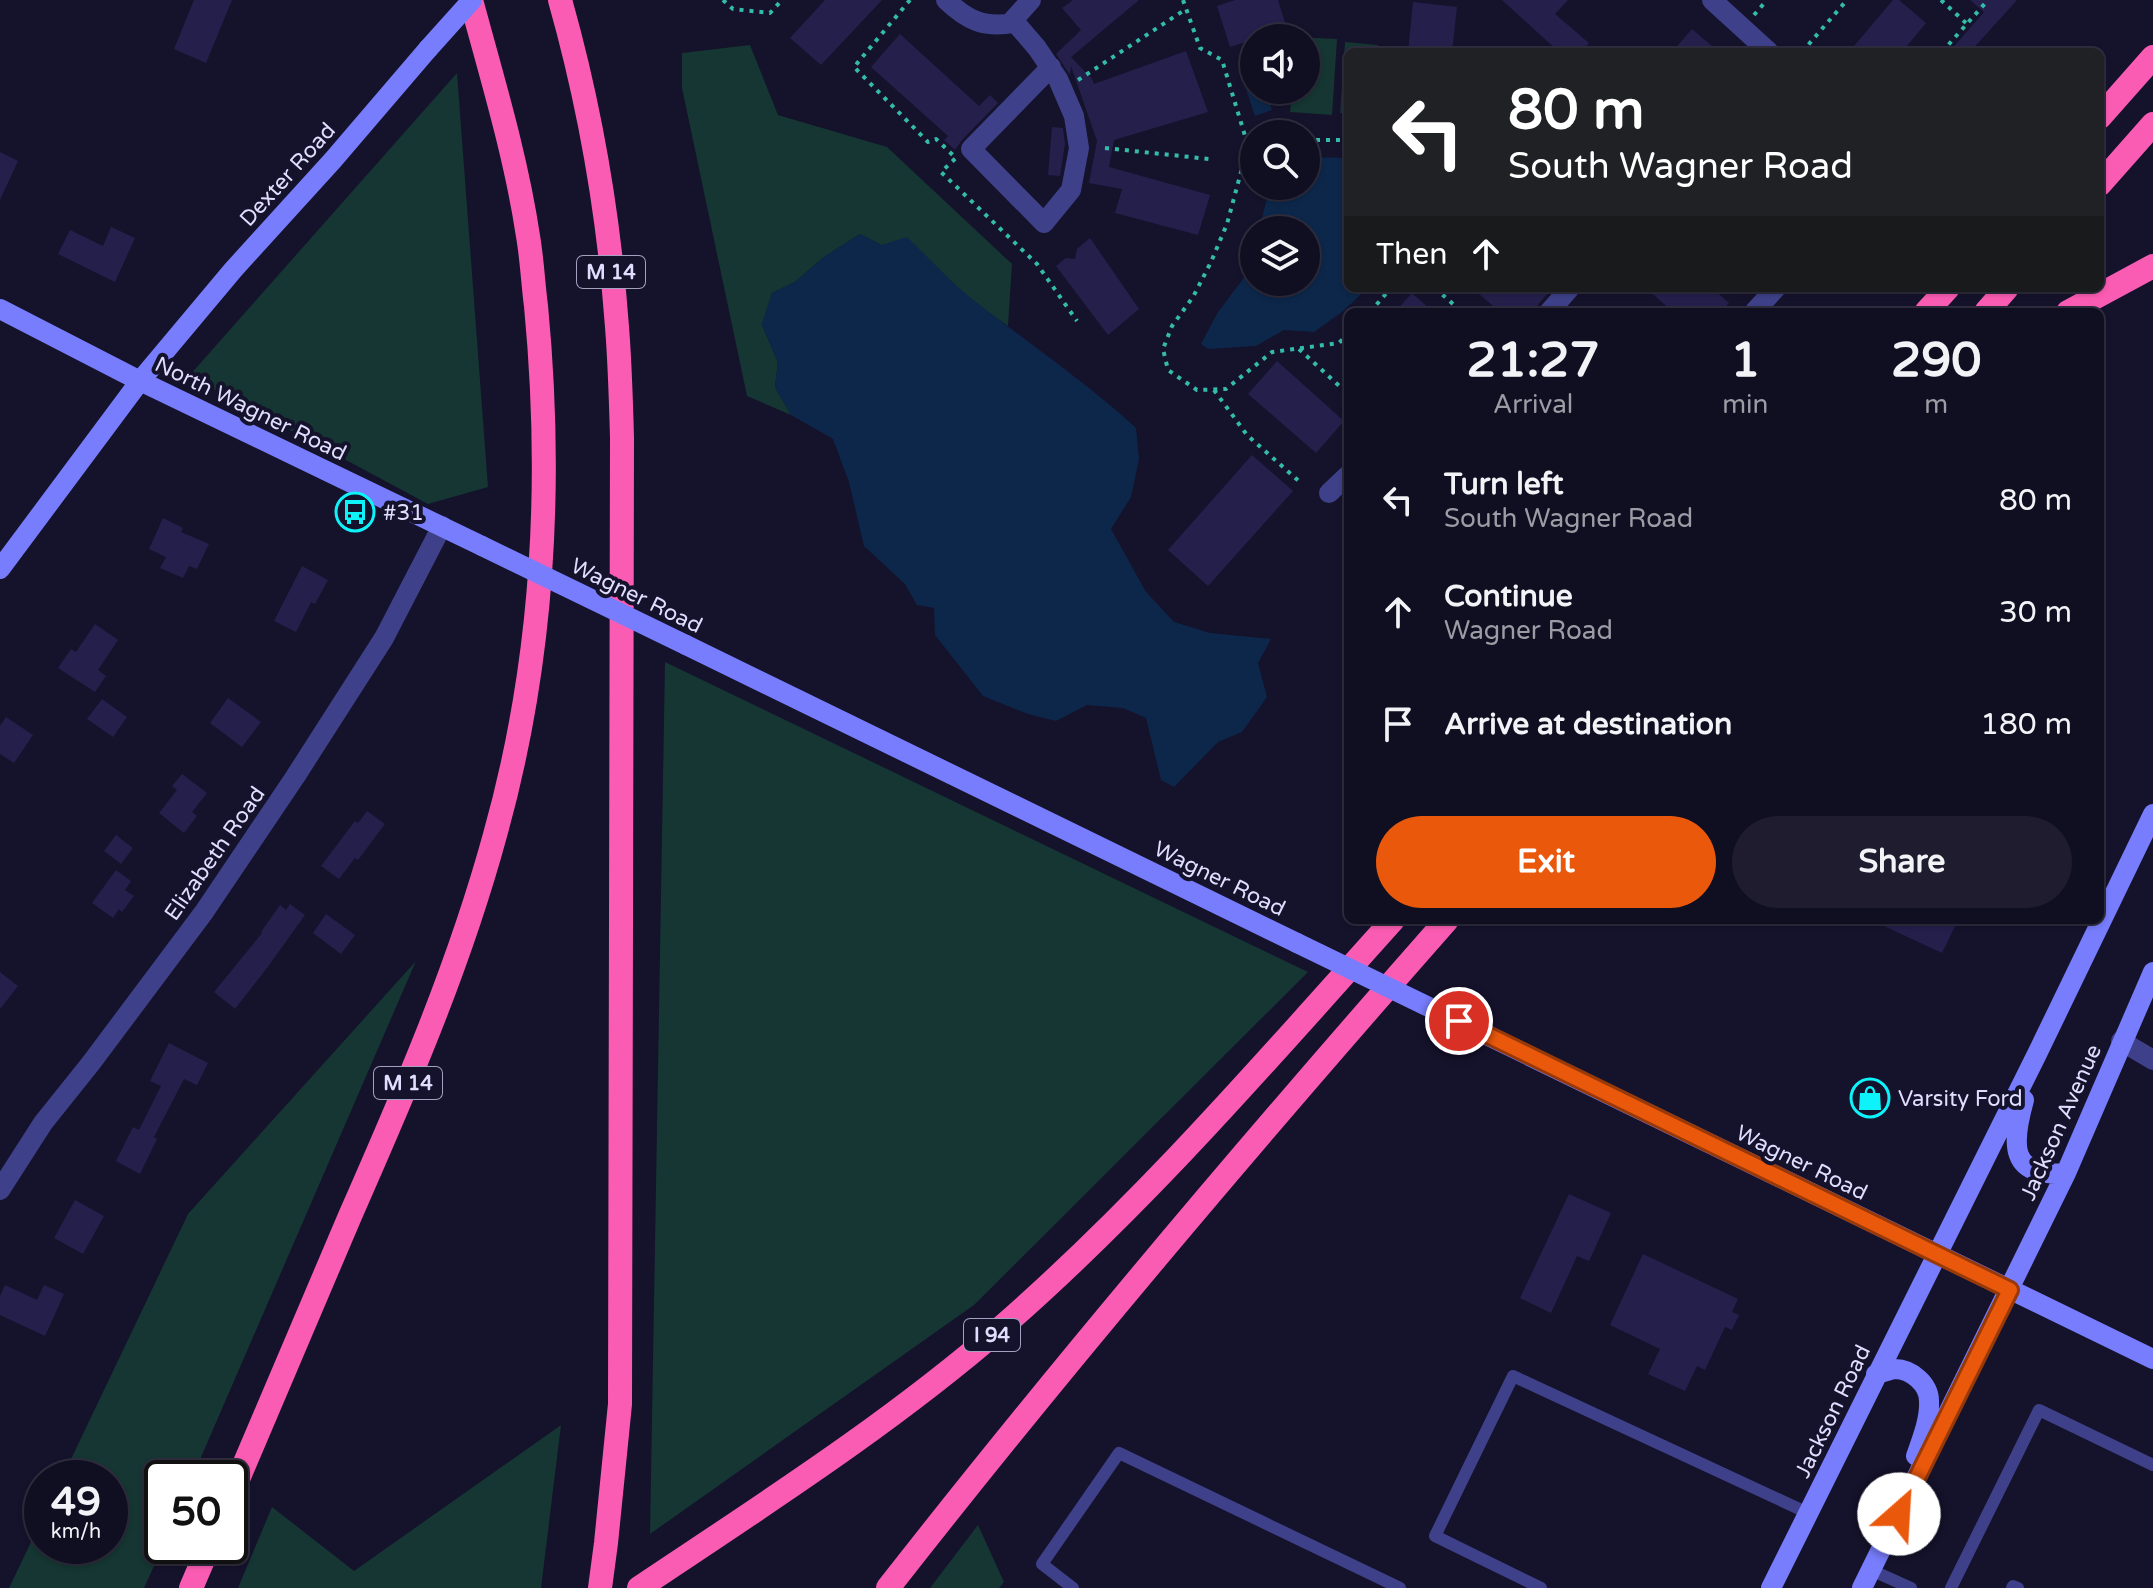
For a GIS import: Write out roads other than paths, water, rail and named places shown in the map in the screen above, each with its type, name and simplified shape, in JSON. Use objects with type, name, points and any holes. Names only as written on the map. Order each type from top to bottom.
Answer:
[{"type":"highway","name":"M 14","points":[[246,1460],[421,1055],[457,959],[496,835],[516,749],[530,664],[543,520],[544,418],[538,330],[529,239],[516,167],[472,0]]},
{"type":"highway","name":"M 14","points":[[560,0],[587,108],[605,219],[617,326],[622,438],[620,1404],[600,1588]]},
{"type":"highway","points":[[2104,112],[2153,57]]},
{"type":"highway","points":[[2104,179],[2153,124]]},
{"type":"highway","points":[[2075,308],[2153,266]]},
{"type":"highway","points":[[1930,308],[1944,292]]},
{"type":"highway","points":[[1990,308],[2004,292]]},
{"type":"highway","name":"I 94","points":[[639,1588],[893,1414],[1001,1327],[1162,1176],[1389,924]]},
{"type":"highway","points":[[888,1588],[989,1458],[1174,1236],[1444,924]]},
{"type":"highway","points":[[191,1588],[201,1564]]},
{"type":"main road","name":"Dexter Road","points":[[0,569],[140,381],[233,270],[472,0]]},
{"type":"main road","name":"North Wagner Road","points":[[0,309],[140,381],[482,546]]},
{"type":"main road","name":"Wagner Road","points":[[482,546],[2153,1359]]},
{"type":"main road","points":[[2104,915],[2153,814]]},
{"type":"main road","points":[[1936,1255],[2100,924]]},
{"type":"main road","name":"Jackson Avenue","points":[[2010,1290],[2066,1173],[2153,972]]},
{"type":"main road","points":[[2037,1054],[2016,1127],[2016,1146],[2021,1161],[2032,1169],[2048,1175],[2066,1173]]},
{"type":"main road","name":"Jackson Road","points":[[1771,1588],[1936,1255]]},
{"type":"main road","points":[[1866,1579],[2010,1290]]},
{"type":"main road","points":[[1876,1374],[1896,1369],[1912,1374],[1922,1381],[1929,1398],[1925,1426],[1899,1514]]},
{"type":"street","points":[[946,0],[977,22],[997,26],[1014,23],[1013,20],[1031,0]]},
{"type":"street","points":[[1712,0],[1765,48]]},
{"type":"street","points":[[1013,20],[1037,48],[1051,67],[1058,79],[1074,116],[1079,148],[1071,190],[1044,223],[971,149],[1051,67]]},
{"type":"street","points":[[1552,308],[1566,292]]},
{"type":"street","points":[[1758,308],[1772,292]]},
{"type":"street","points":[[1329,493],[1344,479]]},
{"type":"street","name":"Elizabeth Road","points":[[0,1190],[43,1123],[204,912],[295,777],[384,638],[442,526]]},
{"type":"street","points":[[2121,1041],[2153,1060]]},
{"type":"lane","points":[[1541,1588],[1435,1536],[1513,1376],[1808,1513]]},
{"type":"lane","points":[[1951,1588],[2039,1410],[2153,1465]]},
{"type":"lane","points":[[1073,1588],[1042,1564],[1119,1453],[1400,1588]]},
{"type":"lane","points":[[1866,1579],[1911,1588]]},
{"type":"water","points":[[1251,104],[1270,104],[1272,110],[1255,116]]},
{"type":"water","points":[[1320,157],[1344,158],[1344,292],[1364,292],[1314,332],[1284,330],[1256,346],[1208,349],[1201,344],[1218,312],[1240,283],[1240,296],[1320,296],[1320,216],[1262,216],[1266,200],[1320,200]]},
{"type":"water","points":[[860,234],[881,245],[907,237],[970,298],[1079,380],[1136,428],[1139,459],[1131,497],[1111,529],[1146,592],[1174,622],[1210,633],[1271,639],[1258,663],[1267,697],[1242,732],[1218,742],[1174,787],[1161,780],[1146,718],[1123,708],[1087,705],[1056,721],[1028,714],[983,696],[935,635],[934,608],[917,605],[905,584],[864,546],[849,482],[833,439],[791,415],[775,387],[778,362],[762,325],[772,293],[795,282],[824,257]]},
{"type":"place","name":"#31","points":[[355,512]]},
{"type":"place","name":"Varsity Ford","points":[[1870,1098]]}]
